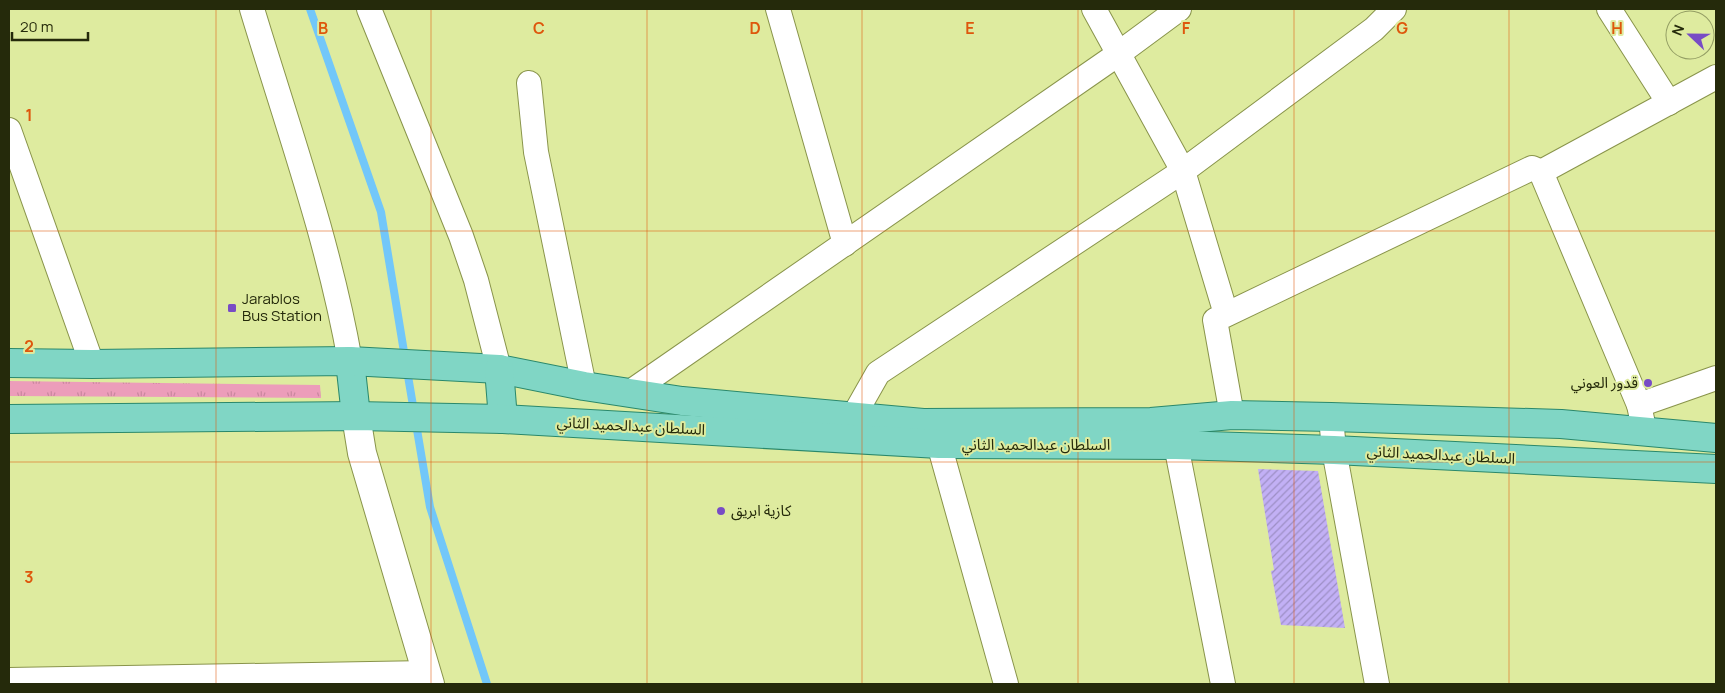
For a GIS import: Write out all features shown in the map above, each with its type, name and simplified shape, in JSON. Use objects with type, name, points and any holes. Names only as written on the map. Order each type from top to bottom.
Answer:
[{"type":"main road","points":[[350,362],[362,453],[429,679]]},
{"type":"main road","points":[[9,363],[350,362],[499,369],[584,386],[682,401],[923,423],[1151,422],[1232,415],[1561,424],[1716,438]]},
{"type":"main road","points":[[499,369],[503,419]]},
{"type":"main road","name":"السلطان عبدالحميد الثاني","points":[[9,419],[356,416],[503,419],[939,444],[1176,446],[1334,450],[1716,469]]},
{"type":"street","points":[[252,9],[320,230],[342,317],[350,362]]},
{"type":"street","points":[[369,9],[461,236],[476,280],[499,369]]},
{"type":"street","points":[[778,9],[845,244]]},
{"type":"street","points":[[1094,9],[1183,171],[1226,314]]},
{"type":"street","points":[[629,393],[1118,54],[1179,9]]},
{"type":"street","points":[[853,417],[878,373],[1183,171],[1374,29],[1394,9]]},
{"type":"street","points":[[1610,9],[1669,103]]},
{"type":"street","points":[[1541,172],[1716,77]]},
{"type":"street","points":[[529,82],[536,152],[584,386]]},
{"type":"street","points":[[9,130],[92,364]]},
{"type":"street","points":[[1232,415],[1215,320],[1532,168],[1541,172],[1639,405],[1645,433]]},
{"type":"street","points":[[1639,405],[1716,378]]},
{"type":"street","points":[[1331,417],[1334,450],[1377,684]]},
{"type":"street","points":[[939,444],[1006,684]]},
{"type":"street","points":[[1176,446],[1223,684]]},
{"type":"street","points":[[9,680],[159,682],[429,679]]},
{"type":"green space","points":[[9,381],[320,385],[321,398],[9,396]]},
{"type":"building","points":[[1258,469],[1318,471],[1345,628],[1281,625],[1271,571],[1274,570]]},
{"type":"waterway","points":[[310,9],[381,212],[405,358]]},
{"type":"waterway","points":[[407,370],[430,507],[487,684]]},
{"type":"place","name":"Jarablos Bus Station","points":[[232,308]]},
{"type":"place","name":"قدور العوني","points":[[1648,383]]},
{"type":"place","name":"كازية ابريق","points":[[721,511]]}]
